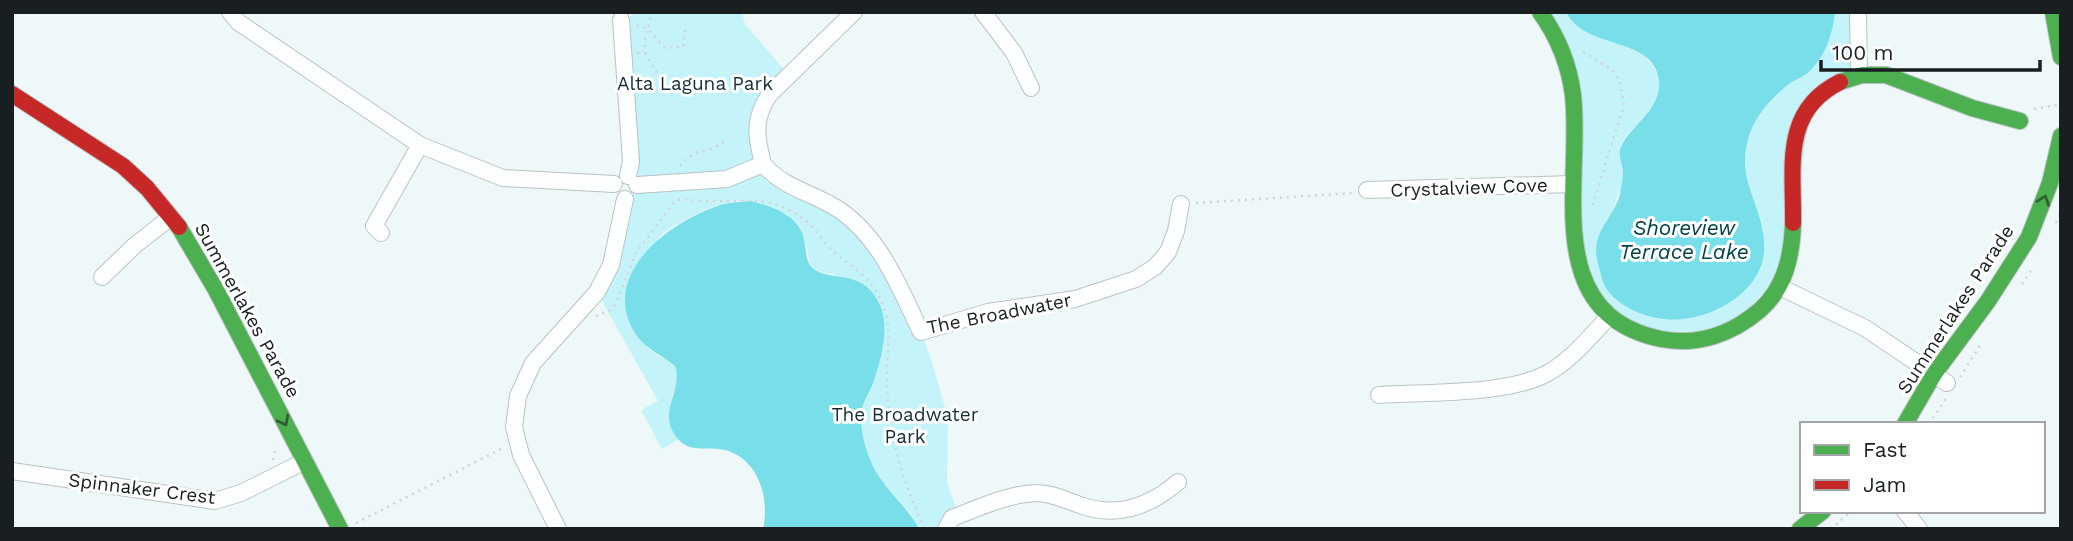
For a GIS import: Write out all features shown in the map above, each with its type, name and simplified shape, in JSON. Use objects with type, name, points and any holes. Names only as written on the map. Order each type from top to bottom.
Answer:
[{"type":"street","points":[[230,12],[238,22],[420,145],[503,178],[626,182],[727,179],[762,164],[756,126],[760,109],[769,95],[854,12]]},
{"type":"street","points":[[983,12],[1014,53],[1031,88]]},
{"type":"street","points":[[1540,12],[1561,48],[1572,87],[1574,111],[1571,220],[1576,262],[1595,299],[1610,316],[1622,325],[1666,340],[1700,341],[1718,336],[1742,323],[1780,287],[1792,241],[1793,146],[1796,130],[1812,100],[1824,90],[1860,74],[1890,76],[1992,116],[2020,121]]},
{"type":"street","points":[[1858,12],[1860,74]]},
{"type":"street","points":[[2053,12],[2061,57]]},
{"type":"street","points":[[558,529],[521,455],[514,427],[519,396],[533,363],[597,292],[611,265],[625,199],[619,197],[615,191],[626,182],[631,161],[621,20]]},
{"type":"street","name":"Summerlakes Parade","points":[[12,94],[123,166],[148,188],[299,465],[340,529]]},
{"type":"street","name":"Summerlakes Parade","points":[[12,108],[118,178],[166,220]]},
{"type":"street","name":"Summerlakes Parade","points":[[1921,422],[1941,379],[2029,237],[2050,183],[2061,136]]},
{"type":"street","points":[[381,233],[374,226],[420,145]]},
{"type":"street","name":"The Broadwater","points":[[762,164],[787,185],[824,200],[843,212],[866,233],[884,256],[921,332],[988,312],[1075,299],[1136,279],[1155,267],[1168,252],[1176,231],[1181,204]]},
{"type":"street","name":"Crystalview Cove","points":[[1367,190],[1572,184]]},
{"type":"street","name":"Summerlakes Parade","points":[[1907,422],[2020,275],[2055,212],[2061,194]]},
{"type":"street","points":[[102,277],[166,220]]},
{"type":"street","points":[[1780,287],[1865,328],[1941,379]]},
{"type":"street","points":[[1379,396],[1510,387],[1545,374],[1565,361],[1610,316]]},
{"type":"street","name":"Summerlakes Parade","points":[[299,465],[326,529]]},
{"type":"street","name":"Spinnaker Crest","points":[[12,471],[215,501],[242,493],[299,465]]},
{"type":"street","points":[[946,529],[952,518],[1018,495],[1038,493],[1058,496],[1104,511],[1123,510],[1145,505],[1162,496],[1178,482]]},
{"type":"street","points":[[1907,513],[1919,529]]},
{"type":"street","points":[[1800,529],[1829,519]]},
{"type":"street","points":[[1820,529],[1829,519]]},
{"type":"path","points":[[652,12],[645,52],[659,76]]},
{"type":"path","points":[[621,20],[648,29],[666,48],[683,47],[686,26]]},
{"type":"path","points":[[1577,49],[1612,69],[1620,83],[1624,105],[1591,210]]},
{"type":"path","points":[[623,54],[645,52]]},
{"type":"path","points":[[2020,121],[2036,107],[2061,104]]},
{"type":"path","points":[[678,182],[680,165],[687,158],[695,152],[724,142]]},
{"type":"path","points":[[1181,204],[1347,195],[1367,190]]},
{"type":"path","points":[[575,316],[591,318],[603,314],[616,304],[636,253],[676,200],[740,199],[772,203],[807,221],[830,248],[878,291],[887,314],[887,381],[892,435],[906,487],[925,529]]},
{"type":"path","points":[[346,529],[497,452],[517,438]]},
{"type":"path","points":[[269,480],[264,470],[272,462],[276,445]]},
{"type":"path","points":[[1829,519],[1846,513]]},
{"type":"green space","points":[[639,12],[742,12],[745,24],[789,75],[760,109],[763,164],[866,233],[921,332],[948,418],[947,484],[959,515],[946,529],[919,529],[910,513],[879,478],[869,457],[860,415],[882,353],[834,274],[823,273],[812,266],[798,227],[782,212],[755,202],[732,202],[708,209],[665,232],[630,282],[626,307],[633,325],[649,349],[675,366],[677,375],[670,410],[679,439],[662,449],[641,410],[658,401],[597,292],[630,198],[637,189],[621,20]]},
{"type":"green space","points":[[1540,12],[1566,12],[1575,24],[1586,32],[1639,52],[1650,62],[1658,75],[1659,94],[1655,102],[1620,148],[1623,178],[1608,232],[1602,276],[1608,291],[1625,307],[1655,318],[1668,319],[1728,303],[1744,292],[1752,281],[1761,262],[1764,246],[1762,226],[1745,163],[1750,133],[1771,100],[1789,84],[1806,74],[1821,57],[1833,28],[1835,12],[1858,12],[1859,74],[1812,100],[1787,266],[1729,331],[1635,332],[1583,280],[1574,111]]},
{"type":"water","name":"Shoreview Terrace Lake","points":[[1566,12],[1835,12],[1833,28],[1821,57],[1809,72],[1789,84],[1771,100],[1750,133],[1745,163],[1762,226],[1763,259],[1757,275],[1746,289],[1716,310],[1681,319],[1656,318],[1626,307],[1613,297],[1605,286],[1596,255],[1597,245],[1602,228],[1620,194],[1623,173],[1620,150],[1656,100],[1659,80],[1654,66],[1645,56],[1588,33],[1575,24]]},
{"type":"water","points":[[751,201],[783,213],[796,224],[804,239],[808,262],[817,271],[864,285],[880,305],[884,324],[883,344],[876,374],[862,409],[862,434],[876,472],[919,529],[763,529],[763,493],[754,471],[746,462],[725,450],[690,447],[673,432],[669,415],[677,375],[675,366],[650,349],[637,336],[627,313],[626,292],[632,271],[645,253],[683,222],[724,204]]},
{"type":"traffic: fast","points":[[1540,12],[1562,51],[1573,95],[1573,204],[1575,240],[1582,274],[1597,303],[1623,325],[1661,339],[1675,341],[1714,336],[1738,326],[1760,310],[1776,292],[1789,259],[1793,223]]},
{"type":"traffic: fast","points":[[2053,12],[2061,57]]},
{"type":"traffic: fast","points":[[1840,82],[1862,75],[1886,75],[1972,108],[2020,121]]},
{"type":"traffic: fast","points":[[1906,422],[1934,374],[1988,301],[2029,237],[2050,183],[2061,136]]},
{"type":"traffic: fast","points":[[179,227],[216,290],[340,529]]},
{"type":"traffic: fast","points":[[1800,529],[1820,513]]},
{"type":"traffic: jam","points":[[1793,223],[1793,162],[1799,125],[1821,94],[1840,82]]},
{"type":"traffic: jam","points":[[12,94],[123,166],[147,188],[179,227]]},
{"type":"park label","name":"Alta Laguna Park","points":[[695,83]]},
{"type":"park label","name":"The Broadwater Park","points":[[905,425]]}]
